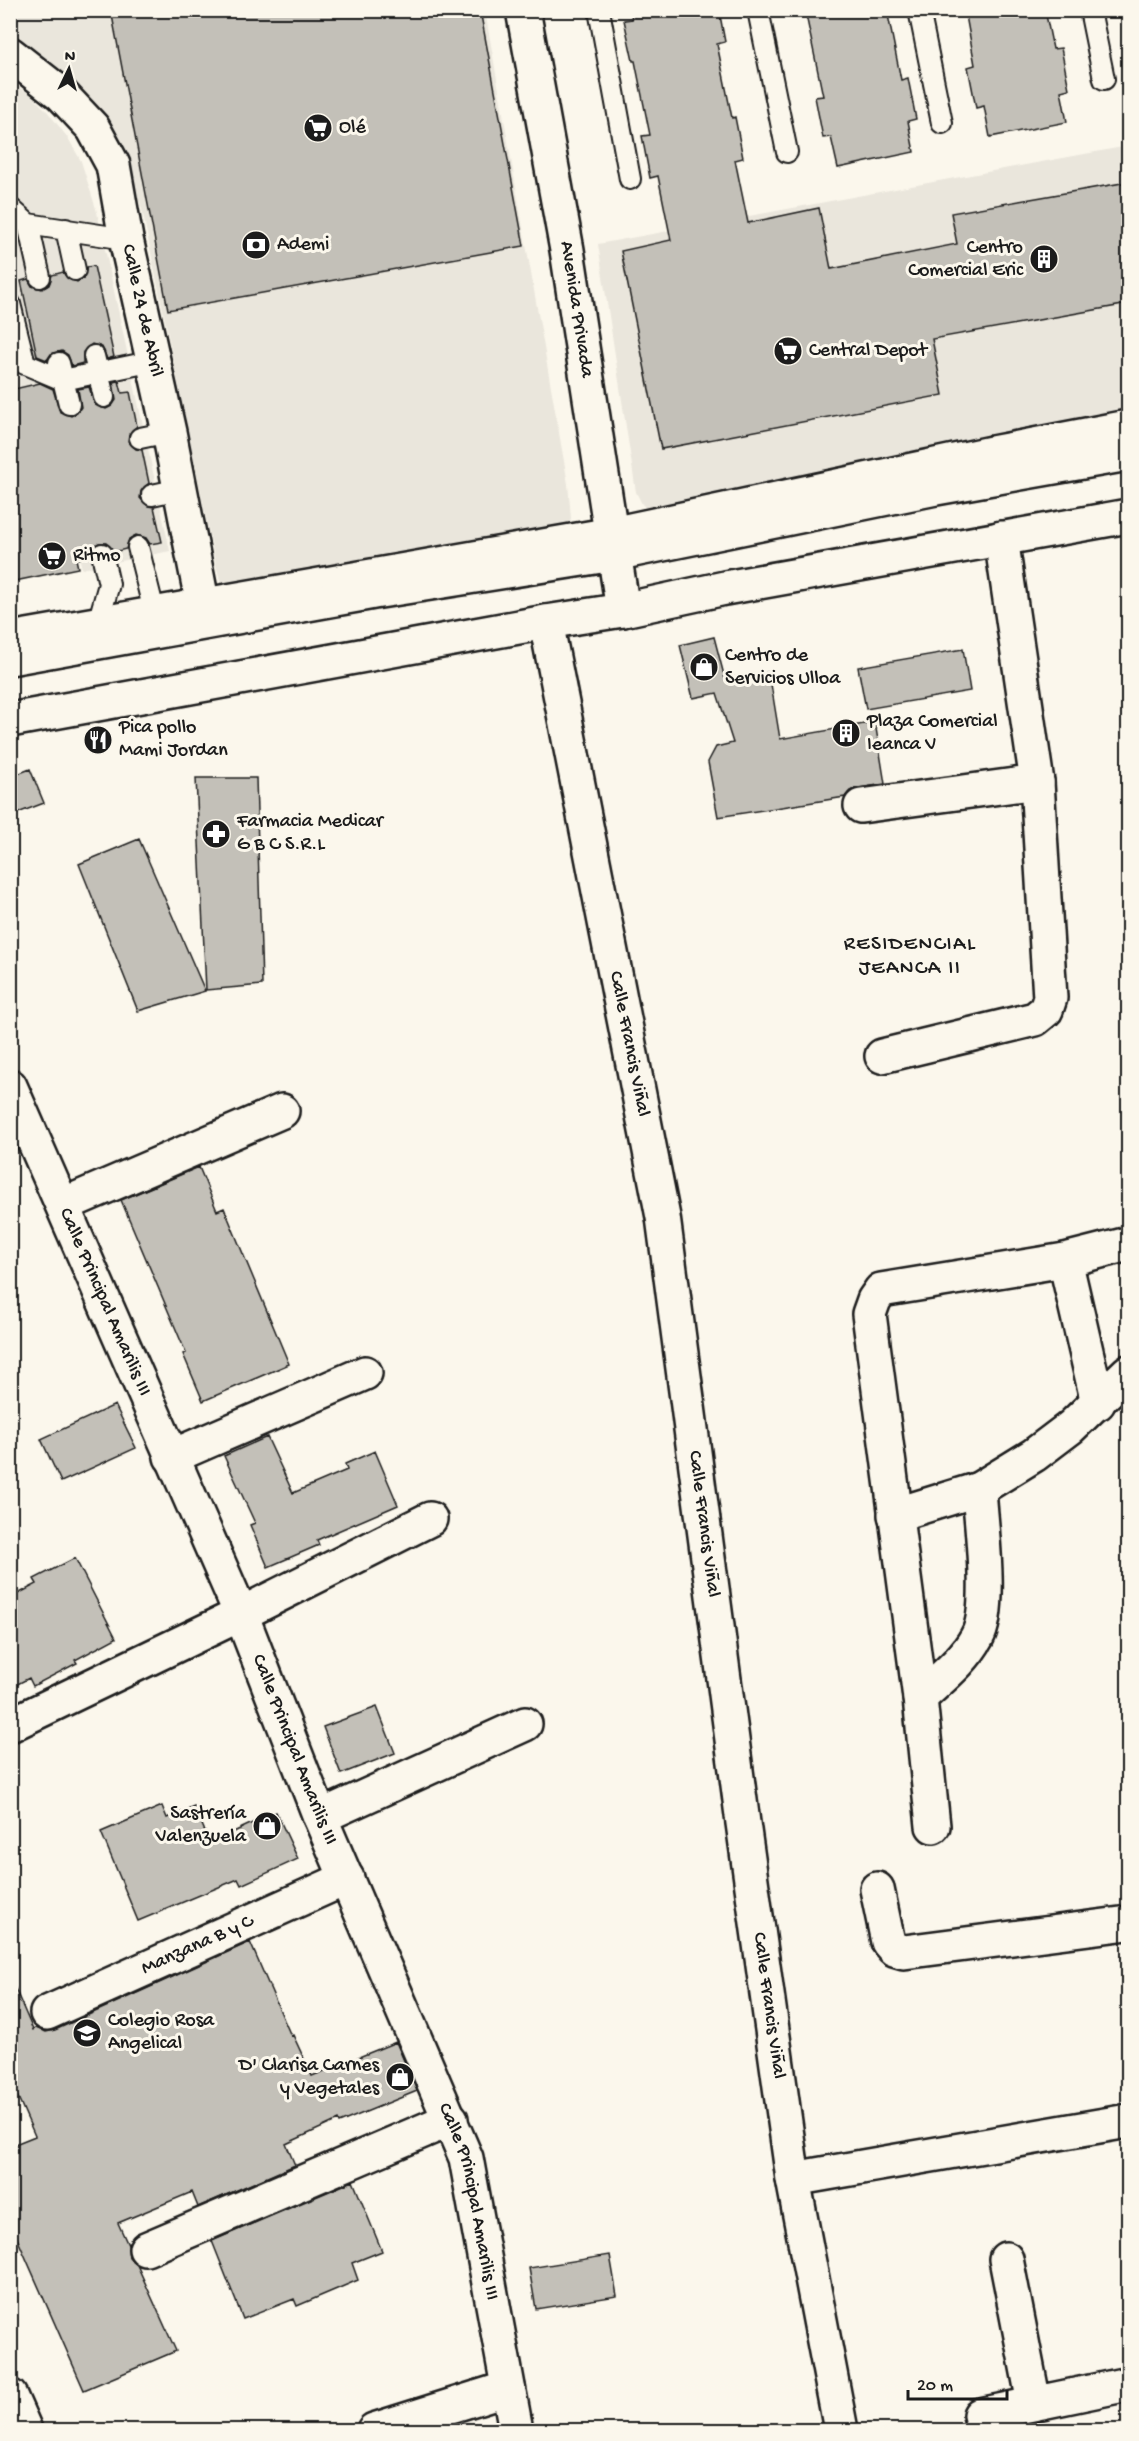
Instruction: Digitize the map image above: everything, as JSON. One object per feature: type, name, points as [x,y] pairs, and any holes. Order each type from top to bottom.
[{"type":"street","name":"Avenida Privada","points":[[523,10],[567,250],[623,610]]},
{"type":"street","name":"Calle 24 de Abril","points":[[10,54],[61,94],[93,128],[113,165],[126,239],[154,361],[154,435],[166,492],[203,606]]},
{"type":"street","points":[[10,658],[94,635],[157,622],[374,592],[613,544],[992,453],[1128,427]]},
{"type":"street","points":[[157,622],[203,606],[613,544],[1128,454]]},
{"type":"street","points":[[10,720],[623,610],[725,588],[1128,516]]},
{"type":"street","points":[[882,1056],[1035,1019],[1046,1010],[1050,998],[1037,782],[1001,538]]},
{"type":"street","name":"Calle Francis Viñal","points":[[546,622],[663,1217],[741,1811],[793,2179],[841,2430]]},
{"type":"street","points":[[10,639],[94,635]]},
{"type":"street","points":[[861,806],[1037,782]]},
{"type":"street","name":"Calle Principal Amarilis III","points":[[10,1086],[241,1614],[320,1817],[466,2158],[516,2430]]},
{"type":"street","points":[[63,1205],[282,1111]]},
{"type":"street","points":[[933,1826],[920,1698],[869,1314],[874,1300],[882,1290],[1065,1260],[1128,1244]]},
{"type":"street","points":[[1065,1260],[1098,1403]]},
{"type":"street","points":[[895,1515],[979,1489],[1035,1455],[1098,1403],[1128,1372]]},
{"type":"street","points":[[171,1457],[365,1373]]},
{"type":"street","points":[[920,1698],[966,1655],[979,1635],[986,1609],[979,1489]]},
{"type":"street","points":[[10,1725],[241,1614],[430,1519]]},
{"type":"street","points":[[320,1817],[525,1724]]},
{"type":"street","name":"Manzana B y C","points":[[47,2013],[347,1878]]},
{"type":"street","points":[[877,1889],[888,1942],[894,1949],[904,1952],[1128,1923]]},
{"type":"street","points":[[146,2249],[451,2119]]},
{"type":"street","points":[[793,2179],[1128,2121]]},
{"type":"street","points":[[1006,2259],[1034,2403]]},
{"type":"street","points":[[980,2415],[1128,2384]]},
{"type":"street","points":[[374,2430],[508,2388]]},
{"type":"street","points":[[10,2396],[25,2430]]},
{"type":"lane","points":[[599,10],[630,178]]},
{"type":"lane","points":[[758,10],[787,152]]},
{"type":"lane","points":[[919,10],[942,123]]},
{"type":"lane","points":[[1090,10],[1104,79]]},
{"type":"lane","points":[[10,208],[28,224],[126,239]]},
{"type":"lane","points":[[28,224],[40,277]]},
{"type":"lane","points":[[66,229],[75,270]]},
{"type":"lane","points":[[10,304],[25,364],[61,371],[96,364],[154,361]]},
{"type":"lane","points":[[96,364],[104,397]]},
{"type":"lane","points":[[61,371],[69,404]]},
{"type":"lane","points":[[138,547],[157,622]]},
{"type":"lane","points":[[94,635],[109,584],[102,554]]},
{"type":"shaded area","points":[[10,11],[485,11],[568,484],[571,518],[564,540],[231,600],[222,585],[216,566],[142,210],[130,170],[11,38]]},
{"type":"shaded area","points":[[11,83],[30,94],[47,111],[68,138],[81,161],[97,212],[170,551],[82,569],[58,468],[11,477]]},
{"type":"shaded area","points":[[1128,146],[1128,454],[650,512],[642,504],[636,492],[598,244]]},
{"type":"building","name":"Olé","points":[[111,10],[480,10],[524,246],[168,310]]},
{"type":"building","points":[[630,10],[719,10],[725,42],[717,44],[732,118],[735,117],[743,158],[735,160],[748,223],[819,208],[831,269],[957,244],[951,213],[1128,182],[1128,304],[932,339],[943,395],[661,449],[621,251],[671,240],[658,176],[650,178],[642,136],[650,135],[624,20],[632,19]]},
{"type":"building","points":[[805,10],[887,10],[901,80],[908,78],[916,119],[908,121],[914,152],[838,168],[831,137],[823,138],[815,97],[823,96]]},
{"type":"building","points":[[965,10],[1045,10],[1053,49],[1061,48],[1069,89],[1061,91],[1067,122],[990,137],[984,106],[976,108],[968,67],[975,65]]},
{"type":"building","points":[[94,266],[114,357],[107,359],[102,347],[92,344],[83,352],[83,363],[72,366],[68,355],[62,351],[51,354],[47,360],[37,356],[21,281],[28,279],[32,286],[42,289],[49,285],[52,275],[63,272],[67,278],[77,282],[83,278],[87,267]]},
{"type":"building","points":[[119,381],[122,393],[130,392],[137,426],[129,434],[128,441],[136,449],[142,450],[149,483],[141,491],[140,498],[148,506],[154,507],[162,542],[150,544],[146,538],[136,535],[129,539],[126,549],[114,552],[106,543],[99,543],[91,550],[90,557],[76,559],[78,568],[10,582],[10,390],[40,383],[53,389],[60,412],[71,416],[81,407],[78,389],[89,387],[95,405],[106,409],[116,400],[113,382]]},
{"type":"building","name":"Plaza Comercial Ieanca V","points":[[714,637],[725,679],[769,672],[780,739],[875,722],[885,784],[858,788],[850,791],[845,797],[718,817],[708,762],[716,747],[733,743],[717,693],[693,698],[680,645]]},
{"type":"building","points":[[963,649],[970,691],[866,709],[858,667]]},
{"type":"building","points":[[30,769],[44,803],[10,816],[10,777]]},
{"type":"building","points":[[196,778],[256,778],[262,985],[206,990]]},
{"type":"building","points":[[139,839],[205,991],[138,1011],[79,864]]},
{"type":"building","points":[[199,1167],[217,1211],[224,1208],[289,1364],[203,1401],[183,1354],[186,1353],[121,1200]]},
{"type":"building","points":[[115,1405],[136,1448],[61,1482],[41,1439]]},
{"type":"building","points":[[267,1437],[293,1493],[347,1470],[345,1464],[375,1451],[398,1505],[317,1540],[319,1545],[268,1567],[250,1525],[255,1523],[224,1456]]},
{"type":"building","points":[[75,1558],[116,1638],[75,1660],[77,1663],[33,1686],[29,1678],[10,1688],[10,1598],[37,1584],[34,1579]]},
{"type":"building","points":[[377,1707],[395,1753],[341,1774],[323,1727]]},
{"type":"building","points":[[162,1806],[167,1818],[194,1806],[210,1843],[276,1812],[298,1859],[241,1885],[238,1879],[138,1921],[101,1832]]},
{"type":"building","points":[[250,1942],[291,2036],[293,2035],[312,2076],[396,2042],[417,2091],[339,2123],[338,2120],[286,2144],[295,2165],[198,2207],[192,2192],[118,2223],[128,2245],[129,2257],[137,2265],[176,2351],[84,2390],[10,2222],[10,2146],[35,2136],[10,2079],[10,1977],[33,2030],[36,2028],[46,2032],[55,2030]]},
{"type":"building","points":[[353,2181],[382,2251],[352,2263],[358,2280],[297,2306],[294,2299],[243,2319],[212,2241]]},
{"type":"building","points":[[610,2255],[617,2296],[536,2309],[529,2268]]},
{"type":"place","name":"Olé","points":[[318,128]]},
{"type":"place","name":"Ademi","points":[[256,245]]},
{"type":"place","name":"Centro Comercial Eric","points":[[1044,259]]},
{"type":"place","name":"Central Depot","points":[[788,351]]},
{"type":"place","name":"Ritmo","points":[[52,556]]},
{"type":"place","name":"Centro de Servicios Ulloa","points":[[704,667]]},
{"type":"place","name":"Plaza Comercial Ieanca V","points":[[846,733]]},
{"type":"place","name":"Pica pollo Mami Jordan","points":[[98,740]]},
{"type":"place","name":"Farmacia Medicar G B C S.R.L","points":[[216,834]]},
{"type":"place","name":"Sastrería Valenzuela","points":[[267,1826]]},
{"type":"place","name":"Colegio Rosa Angelical","points":[[87,2033]]},
{"type":"place","name":"D' Clarisa Carnes y Vegetales","points":[[400,2077]]},
{"type":"district","name":"RESIDENCIAL JEANCA II","points":[[910,957]]}]
